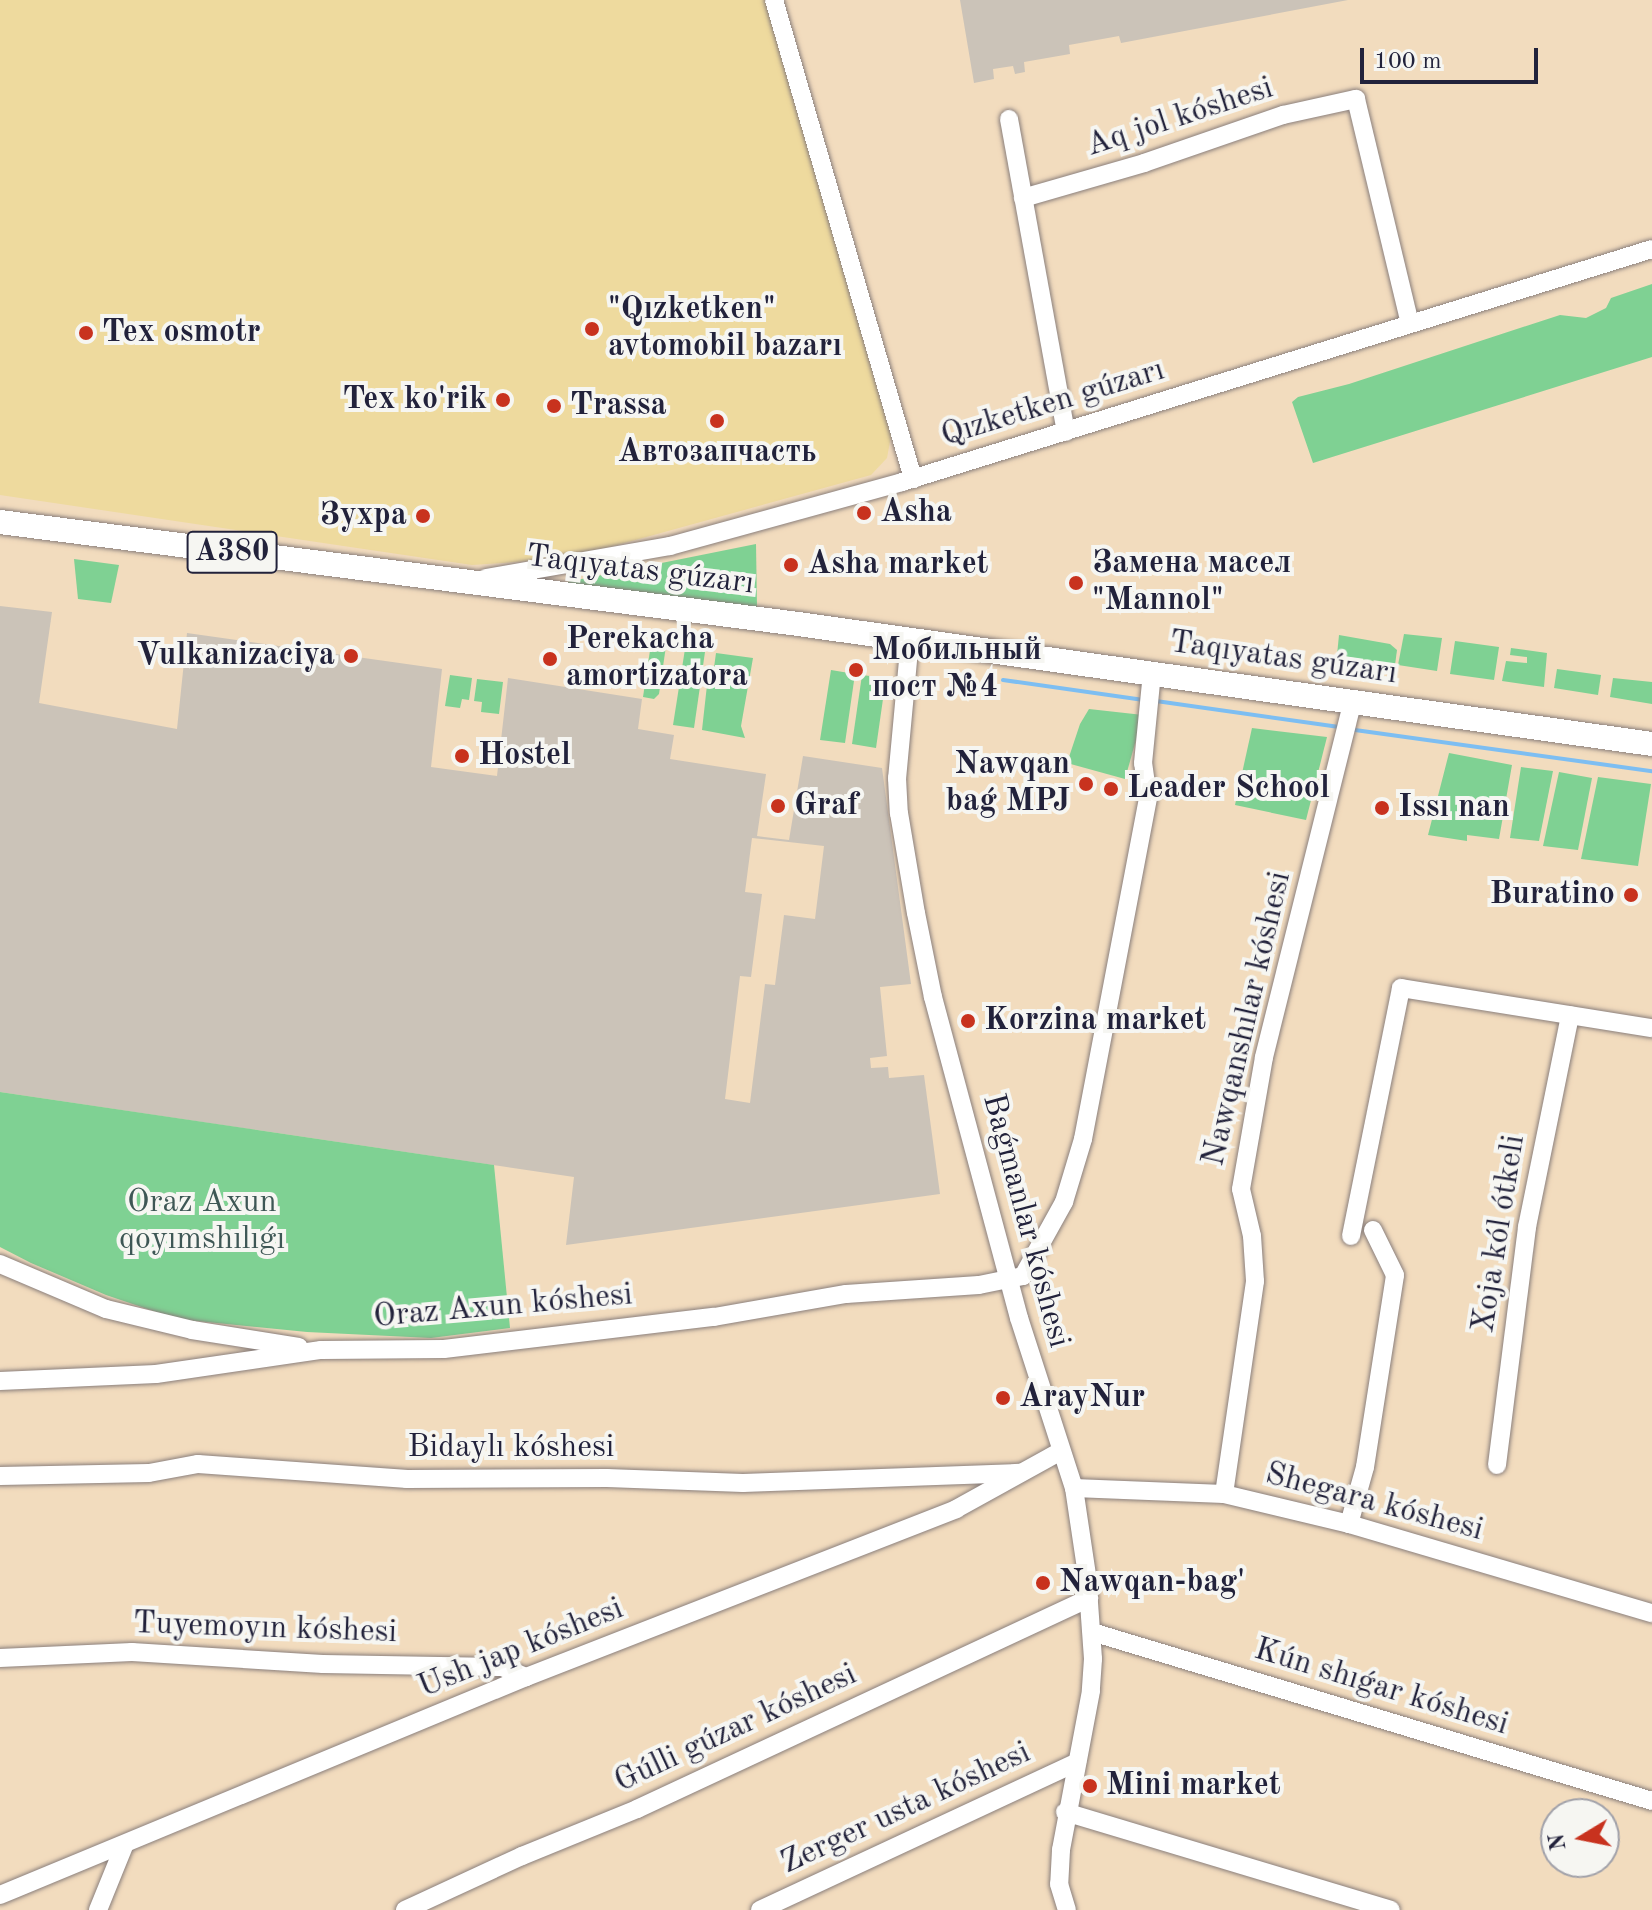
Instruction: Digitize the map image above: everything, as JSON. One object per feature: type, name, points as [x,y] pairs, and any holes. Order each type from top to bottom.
[{"type":"highway","name":"Taqıyatas gúzarı","points":[[0,522],[910,639],[1652,744]]},
{"type":"street","points":[[774,0],[913,479]]},
{"type":"street","name":"Aq jol kóshesi","points":[[1023,198],[1144,163],[1283,115],[1356,99],[1410,324]]},
{"type":"street","points":[[1009,119],[1066,432]]},
{"type":"street","name":"Qızketken gúzarı","points":[[464,581],[538,571],[670,546],[913,479],[1652,249]]},
{"type":"street","name":"Baǵmanlar kóshesi","points":[[910,639],[897,778],[903,844],[933,997],[1031,1361],[1074,1488],[1089,1598],[1091,1691],[1065,1812],[1059,1884],[1067,1910]]},
{"type":"street","points":[[1009,1278],[1023,1276],[1064,1202],[1083,1139],[1148,798],[1143,763],[1152,673]]},
{"type":"street","name":"Nawqanshılar kóshesi","points":[[1224,1494],[1255,1281],[1252,1236],[1241,1189],[1264,1057],[1353,701]]},
{"type":"street","points":[[1351,1236],[1401,988],[1652,1028]]},
{"type":"street","name":"Xoja kól ótkeli","points":[[1497,1465],[1527,1227],[1570,1015]]},
{"type":"street","points":[[1349,1524],[1365,1467],[1395,1275],[1373,1230]]},
{"type":"street","points":[[0,1264],[106,1309],[192,1330],[321,1350]]},
{"type":"street","name":"Oraz Axun kóshesi","points":[[0,1381],[156,1374],[321,1350],[444,1349],[714,1317],[846,1294],[979,1285],[1009,1278]]},
{"type":"street","name":"Ush jap kóshesi","points":[[0,1895],[526,1677],[956,1509],[1061,1451]]},
{"type":"street","name":"Bidaylı kóshesi","points":[[0,1476],[149,1473],[198,1464],[407,1479],[607,1478],[743,1483],[1022,1473]]},
{"type":"street","name":"Shegara kóshesi","points":[[1074,1488],[1224,1494],[1349,1524],[1652,1613]]},
{"type":"street","name":"Gúlli gúzar kóshesi","points":[[405,1910],[522,1856],[637,1809],[1089,1598]]},
{"type":"street","name":"Kún shıǵar kóshesi","points":[[1092,1632],[1652,1801]]},
{"type":"street","name":"Tuyemoyın kóshesi","points":[[0,1658],[132,1652],[323,1664],[502,1667],[526,1677]]},
{"type":"street","name":"Zerger usta kóshesi","points":[[760,1910],[1077,1762]]},
{"type":"street","points":[[1065,1812],[1391,1910]]},
{"type":"street","points":[[98,1910],[124,1846]]},
{"type":"shaded area","points":[[960,0],[1348,0],[1121,43],[1119,36],[1069,45],[1070,54],[1024,62],[1025,72],[1015,74],[1013,66],[993,69],[994,79],[974,83]]},
{"type":"shaded area","points":[[0,606],[52,612],[39,703],[177,729],[187,633],[442,669],[431,767],[497,776],[508,678],[642,699],[638,729],[674,735],[670,759],[766,774],[757,836],[789,840],[803,756],[882,768],[911,984],[880,987],[887,1056],[870,1058],[871,1068],[888,1067],[889,1078],[924,1075],[940,1194],[566,1245],[574,1177],[0,1092]],"holes":[[[752,838],[824,846],[815,919],[784,915],[775,985],[765,984],[750,1103],[725,1099],[740,976],[751,977],[762,894],[745,892]]]},
{"type":"green space","points":[[1652,284],[1652,357],[1313,463],[1292,402],[1298,397],[1349,384],[1560,315],[1586,318],[1606,308],[1611,298]]},
{"type":"green space","points":[[756,544],[757,607],[562,583]]},
{"type":"green space","points":[[74,559],[119,565],[111,603],[78,599]]},
{"type":"green space","points":[[1404,634],[1442,638],[1437,671],[1398,665]]},
{"type":"green space","points":[[1339,635],[1390,644],[1397,650],[1395,665],[1337,655]]},
{"type":"green space","points":[[1455,641],[1499,647],[1494,680],[1450,674]]},
{"type":"green space","points":[[651,644],[666,646],[659,694],[654,699],[643,697]]},
{"type":"green space","points":[[1511,648],[1547,653],[1544,687],[1502,681],[1506,661],[1527,663],[1527,657],[1510,655]]},
{"type":"green space","points":[[685,649],[705,652],[694,728],[673,725]]},
{"type":"green space","points":[[716,653],[753,658],[741,726],[745,738],[702,730],[707,685],[712,682]]},
{"type":"green space","points":[[1557,669],[1601,675],[1598,695],[1554,688]]},
{"type":"green space","points":[[831,670],[855,674],[845,743],[820,740]]},
{"type":"green space","points":[[450,675],[472,678],[469,700],[462,699],[460,708],[445,706]]},
{"type":"green space","points":[[862,675],[886,678],[876,748],[852,744]]},
{"type":"green space","points":[[1613,678],[1652,682],[1652,704],[1610,697]]},
{"type":"green space","points":[[477,679],[503,682],[499,714],[481,712],[482,702],[474,701]]},
{"type":"green space","points":[[1089,709],[1143,715],[1125,779],[1067,763],[1080,724]]},
{"type":"green space","points":[[1252,728],[1327,737],[1306,820],[1235,805]]},
{"type":"green space","points":[[1449,753],[1512,765],[1499,839],[1467,835],[1467,841],[1428,835]]},
{"type":"green space","points":[[1521,767],[1553,771],[1539,841],[1510,838]]},
{"type":"green space","points":[[1559,772],[1592,778],[1578,850],[1543,846]]},
{"type":"green space","points":[[1598,777],[1651,784],[1638,866],[1581,859]]},
{"type":"green space","name":"Oraz Axun qoyımshılıǵı","points":[[0,1092],[494,1165],[510,1328],[431,1338],[307,1332],[177,1319],[106,1295],[31,1263],[0,1247]]},
{"type":"sand","points":[[0,0],[765,0],[891,436],[887,458],[871,475],[592,552],[472,565],[0,495]]},
{"type":"waterway","points":[[1003,680],[1144,700]]},
{"type":"waterway","points":[[1156,701],[1339,727]]},
{"type":"waterway","points":[[1355,730],[1652,771]]},
{"type":"place","name":"\"Qızketken\" avtomobil bazarı","points":[[592,329]]},
{"type":"place","name":"Tex osmotr","points":[[86,333]]},
{"type":"place","name":"Tex ko'rik","points":[[503,400]]},
{"type":"place","name":"Trassa","points":[[554,406]]},
{"type":"place","name":"Автозапчасть","points":[[717,421]]},
{"type":"place","name":"Asha","points":[[864,513]]},
{"type":"place","name":"Зухра","points":[[423,516]]},
{"type":"place","name":"Asha market","points":[[791,565]]},
{"type":"place","name":"Замена масел \"Mannol\"","points":[[1076,583]]},
{"type":"place","name":"Vulkanizaciya","points":[[351,656]]},
{"type":"place","name":"Perekacha amortizatora","points":[[550,659]]},
{"type":"place","name":"Мобильный пост №4","points":[[856,670]]},
{"type":"place","name":"Hostel","points":[[462,756]]},
{"type":"place","name":"Nawqan baǵ MPJ","points":[[1086,784]]},
{"type":"place","name":"Leader School","points":[[1111,789]]},
{"type":"place","name":"Graf","points":[[778,806]]},
{"type":"place","name":"Issı nan","points":[[1382,808]]},
{"type":"place","name":"Buratino","points":[[1631,895]]},
{"type":"place","name":"Korzina market","points":[[968,1021]]},
{"type":"place","name":"ArayNur","points":[[1003,1398]]},
{"type":"place","name":"Nawqan-bag'","points":[[1043,1583]]},
{"type":"place","name":"Mini market","points":[[1090,1786]]}]
